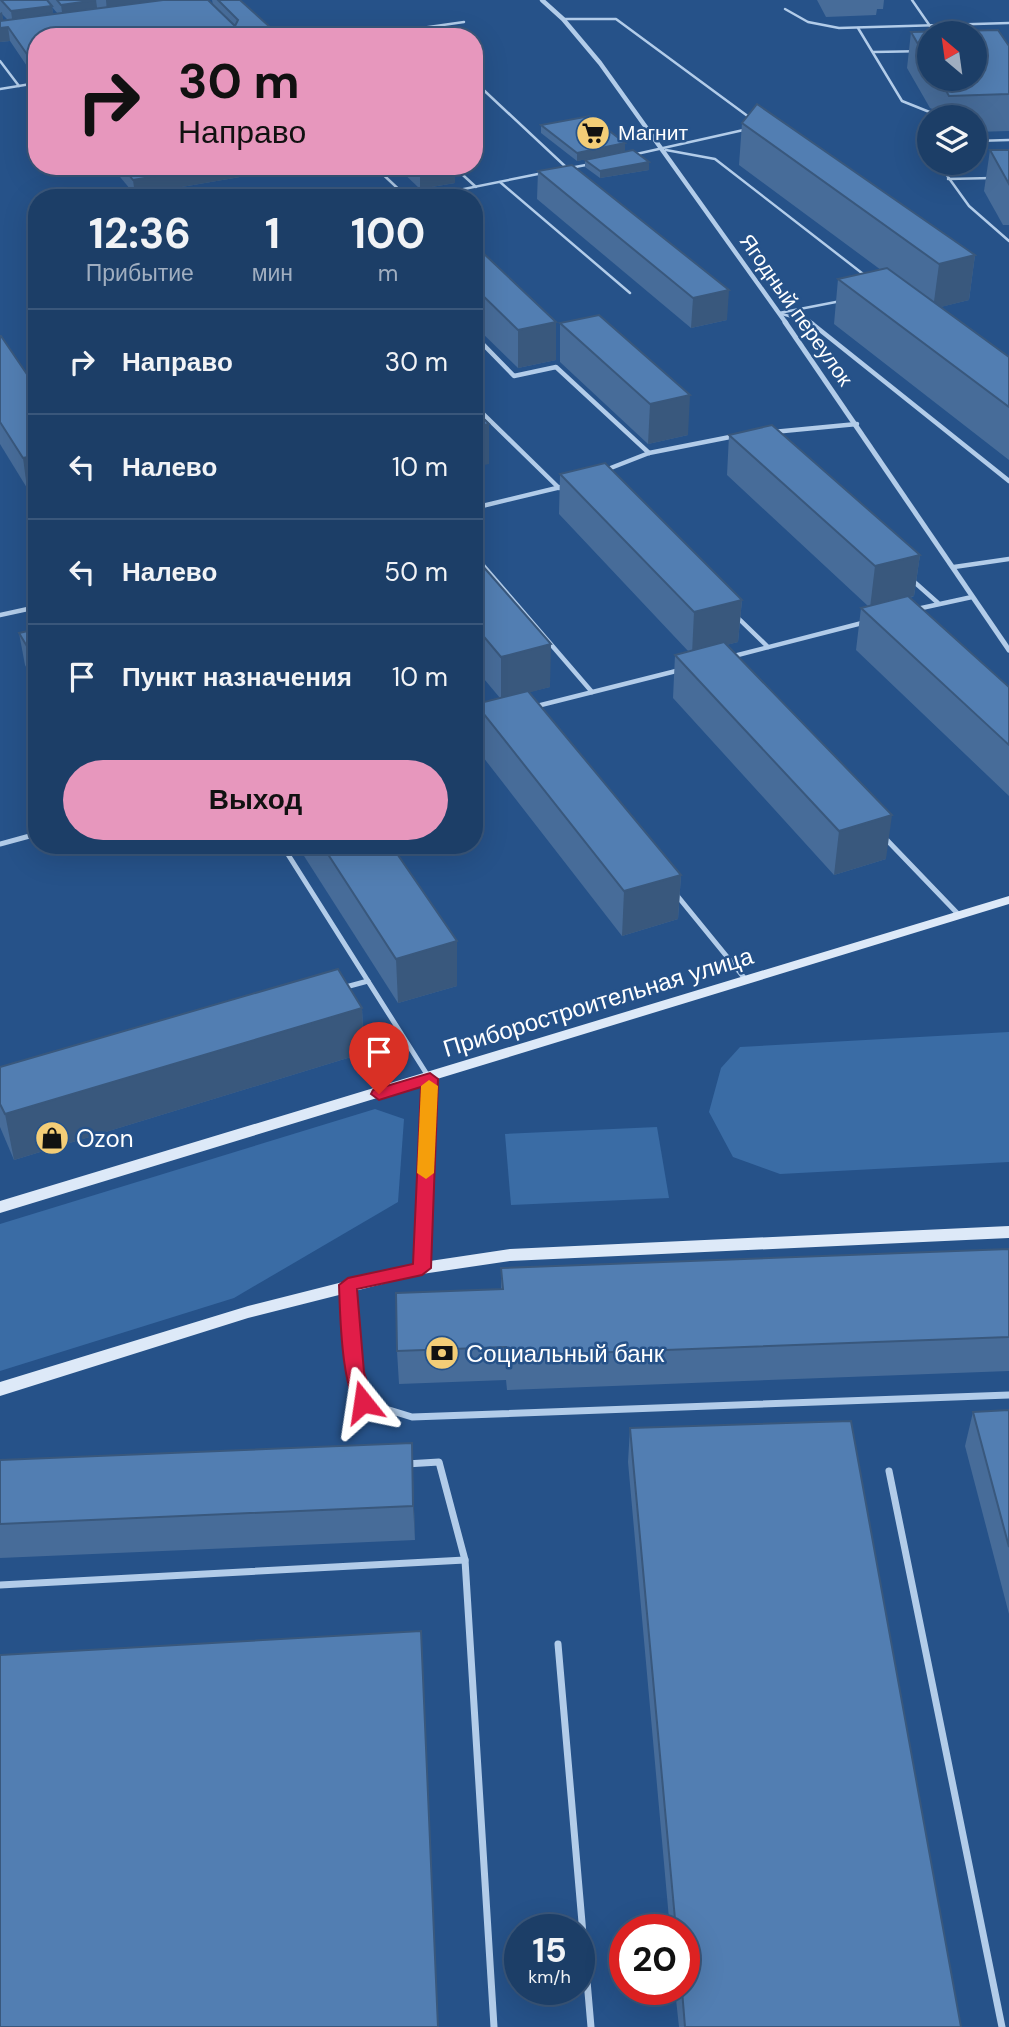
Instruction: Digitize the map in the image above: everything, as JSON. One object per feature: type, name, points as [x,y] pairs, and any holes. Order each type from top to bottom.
[{"type":"main road","name":"Приборостроительная улица","points":[[0,1207],[430,1079],[1009,900]]},
{"type":"main road","points":[[422,1268],[430,1079]]},
{"type":"main road","points":[[0,1389],[348,1285],[422,1268],[510,1255],[1009,1233]]},
{"type":"street","name":"Ягодный переулок","points":[[542,0],[563,19],[663,149],[857,424],[1009,650]]},
{"type":"lane","points":[[912,0],[927,21]]},
{"type":"lane","points":[[785,9],[808,22],[825,26],[917,26]]},
{"type":"lane","points":[[563,19],[616,19],[761,126]]},
{"type":"lane","points":[[418,28],[464,22]]},
{"type":"lane","points":[[987,24],[1009,23]]},
{"type":"lane","points":[[991,24],[997,32]]},
{"type":"lane","points":[[858,28],[902,101],[917,107]]},
{"type":"lane","points":[[873,52],[917,51]]},
{"type":"lane","points":[[0,61],[19,86]]},
{"type":"lane","points":[[0,89],[28,84]]},
{"type":"lane","points":[[483,89],[567,168]]},
{"type":"lane","points":[[620,158],[751,128]]},
{"type":"lane","points":[[987,141],[1009,140]]},
{"type":"lane","points":[[663,149],[715,159],[869,278]]},
{"type":"lane","points":[[466,189],[594,163]]},
{"type":"lane","points":[[384,175],[398,189]]},
{"type":"lane","points":[[463,175],[476,187]]},
{"type":"lane","points":[[946,175],[993,232],[1009,241]]},
{"type":"lane","points":[[948,179],[997,177]]},
{"type":"lane","points":[[500,182],[630,293]]},
{"type":"lane","points":[[779,313],[850,300]]},
{"type":"lane","points":[[779,313],[811,323],[1009,481]]},
{"type":"lane","points":[[483,344],[514,376],[556,367],[649,453]]},
{"type":"lane","points":[[483,414],[559,488]]},
{"type":"lane","points":[[763,433],[857,424]]},
{"type":"lane","points":[[601,472],[649,453],[739,436]]},
{"type":"lane","points":[[483,506],[570,484]]},
{"type":"lane","points":[[954,567],[1009,559]]},
{"type":"lane","points":[[483,565],[592,692]]},
{"type":"lane","points":[[908,577],[938,603]]},
{"type":"lane","points":[[913,610],[972,597]]},
{"type":"lane","points":[[0,615],[28,609]]},
{"type":"lane","points":[[729,609],[768,647]]},
{"type":"lane","points":[[728,657],[874,620]]},
{"type":"lane","points":[[525,709],[690,667]]},
{"type":"lane","points":[[878,830],[959,915]]},
{"type":"lane","points":[[0,844],[28,836]]},
{"type":"lane","points":[[288,854],[430,1079]]},
{"type":"lane","points":[[672,889],[746,980]]},
{"type":"lane","points":[[328,992],[368,981]]},
{"type":"lane","points":[[348,1285],[355,1372],[363,1402],[412,1417],[1009,1395]]},
{"type":"lane","points":[[397,1464],[439,1462],[465,1560],[494,2027]]},
{"type":"lane","points":[[889,1471],[1002,2027]]},
{"type":"lane","points":[[0,1585],[465,1560]]},
{"type":"lane","points":[[558,1644],[591,2027]]},
{"type":"shaded area","points":[[1009,1032],[1009,1162],[780,1174],[733,1157],[709,1112],[721,1068],[740,1047]]},
{"type":"shaded area","points":[[375,1109],[404,1119],[398,1202],[234,1298],[0,1371],[0,1224]]},
{"type":"shaded area","points":[[657,1127],[669,1198],[511,1205],[505,1134]]},
{"type":"building","points":[[1,0],[47,0],[52,6],[11,11]]},
{"type":"building","points":[[57,0],[96,0],[61,5]]},
{"type":"building","points":[[163,0],[208,0],[235,26],[238,20],[218,0],[240,0],[271,28],[28,28],[28,56],[8,27],[0,28],[0,21]]},
{"type":"building","points":[[987,30],[998,30],[1009,46],[1009,94],[949,96],[946,91],[987,91]]},
{"type":"building","points":[[911,32],[917,32],[917,42]]},
{"type":"building","points":[[757,104],[975,255],[939,264],[742,123]]},
{"type":"building","points":[[590,116],[625,143],[577,153],[541,125]]},
{"type":"building","points":[[633,150],[649,162],[600,171],[585,160]]},
{"type":"building","points":[[990,150],[1009,150],[1009,184]]},
{"type":"building","points":[[572,165],[729,290],[693,298],[538,171]]},
{"type":"building","points":[[129,175],[162,175],[133,180]]},
{"type":"building","points":[[483,253],[556,322],[518,330],[483,296]]},
{"type":"building","points":[[887,268],[1009,357],[1009,407],[838,279]]},
{"type":"building","points":[[599,315],[690,395],[650,404],[560,323]]},
{"type":"building","points":[[1,336],[28,376],[28,457],[23,458],[0,422]]},
{"type":"building","points":[[772,425],[920,555],[875,566],[729,435]]},
{"type":"building","points":[[605,463],[742,600],[694,612],[560,474]]},
{"type":"building","points":[[483,566],[551,644],[501,657],[483,636]]},
{"type":"building","points":[[908,596],[1009,687],[1009,745],[861,608]]},
{"type":"building","points":[[28,631],[28,648],[19,633]]},
{"type":"building","points":[[724,642],[892,815],[839,831],[675,655]]},
{"type":"building","points":[[528,691],[681,875],[624,891],[483,713],[483,702]]},
{"type":"building","points":[[328,854],[397,854],[457,941],[396,959]]},
{"type":"building","points":[[338,969],[362,1008],[5,1114],[0,1104],[0,1067]]},
{"type":"building","points":[[1009,1249],[1009,1337],[507,1356],[506,1347],[397,1351],[396,1293],[503,1289],[501,1268]]},
{"type":"building","points":[[1009,1410],[1009,1547],[973,1412]]},
{"type":"building","points":[[851,1421],[961,2027],[685,2027],[683,2005],[700,2005],[700,1914],[675,1914],[630,1428]]},
{"type":"building","points":[[412,1443],[413,1506],[0,1524],[0,1460]]},
{"type":"building","points":[[421,1631],[438,2027],[0,2027],[0,1655]]},
{"type":"slow traffic","points":[[426,1173],[429,1086]]},
{"type":"place","name":"Магнит","points":[[593,133]]},
{"type":"place","name":"Ozon","points":[[52,1138]]},
{"type":"place","name":"Социальный банк","points":[[442,1353]]},
{"type":"route","points":[[363,1402],[355,1372],[348,1285],[422,1268],[430,1079],[379,1094]]}]
